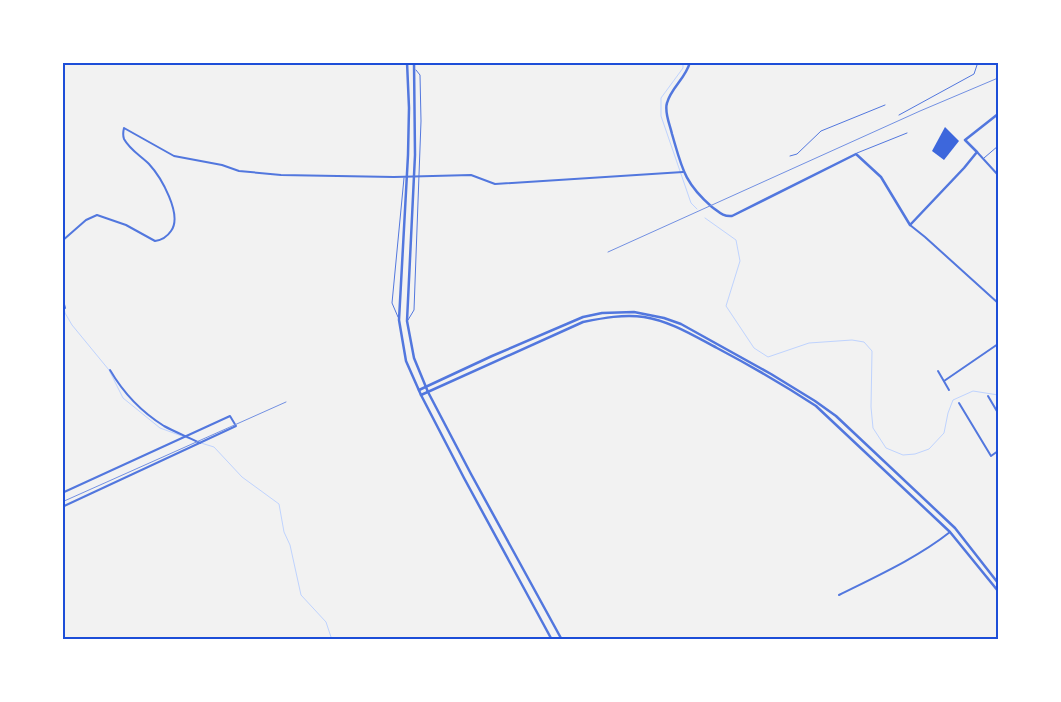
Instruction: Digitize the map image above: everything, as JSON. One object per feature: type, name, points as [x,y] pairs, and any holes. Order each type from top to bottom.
[{"type":"street","points":[[407,62],[409,108],[399,320],[406,360],[421,395],[552,640]]},
{"type":"street","points":[[414,62],[415,154],[407,321],[414,358],[428,392],[562,640]]},
{"type":"street","points":[[690,62],[667,103],[669,120],[683,172],[689,184],[699,196],[722,215],[732,216],[856,154],[881,177],[910,225],[925,236],[998,303]]},
{"type":"street","points":[[998,114],[965,140],[998,175]]},
{"type":"street","points":[[62,240],[86,220],[97,215],[126,225],[155,241],[165,238],[173,229],[175,221],[168,195],[150,166],[124,139],[124,128],[174,156],[222,165],[239,171],[281,175],[404,177],[471,175],[495,184],[683,172]]},
{"type":"street","points":[[910,225],[942,193],[977,152]]},
{"type":"street","points":[[62,298],[65,308]]},
{"type":"street","points":[[419,390],[583,317],[602,313],[639,313],[664,318],[681,324],[725,348],[815,401],[836,416],[955,528],[998,582]]},
{"type":"street","points":[[421,395],[583,322],[602,318],[644,317],[679,328],[770,377],[816,406],[950,532],[998,591]]},
{"type":"street","points":[[944,381],[998,344]]},
{"type":"street","points":[[492,356],[494,361]]},
{"type":"street","points":[[110,370],[123,391],[147,414],[166,427],[200,443]]},
{"type":"street","points":[[938,371],[949,390]]},
{"type":"street","points":[[988,396],[998,413]]},
{"type":"street","points":[[959,403],[991,456],[998,451]]},
{"type":"street","points":[[62,493],[230,416],[236,426],[62,507]]},
{"type":"street","points":[[839,596],[938,542],[955,528]]},
{"type":"street","points":[[502,547],[508,543]]},
{"type":"lane","points":[[899,115],[974,74],[978,62]]},
{"type":"lane","points":[[407,321],[414,310],[419,176],[420,75],[414,69]]},
{"type":"lane","points":[[790,156],[797,154],[820,130],[885,105]]},
{"type":"lane","points":[[856,154],[907,133]]},
{"type":"lane","points":[[984,159],[998,146]]},
{"type":"lane","points":[[399,320],[392,303],[404,177]]},
{"type":"building","points":[[945,127],[959,141],[944,160],[932,151]]},
{"type":"waterway","points":[[683,62],[683,68],[661,98],[661,116],[691,203],[697,209]]},
{"type":"waterway","points":[[705,218],[736,240],[740,261],[726,306],[754,348],[768,357],[809,343],[852,340],[864,342],[872,351],[871,407],[873,428],[886,448],[903,455],[915,454],[929,449],[944,433],[953,400],[973,391],[998,395]]},
{"type":"waterway","points":[[63,303],[65,313],[72,325],[109,370],[123,398],[160,428],[190,439]]},
{"type":"waterway","points":[[201,443],[214,447],[242,477],[279,504],[284,532],[290,545],[301,595],[326,622],[332,640]]},
{"type":"railway","points":[[608,252],[920,111],[998,78]]},
{"type":"railway","points":[[62,502],[286,402]]}]
